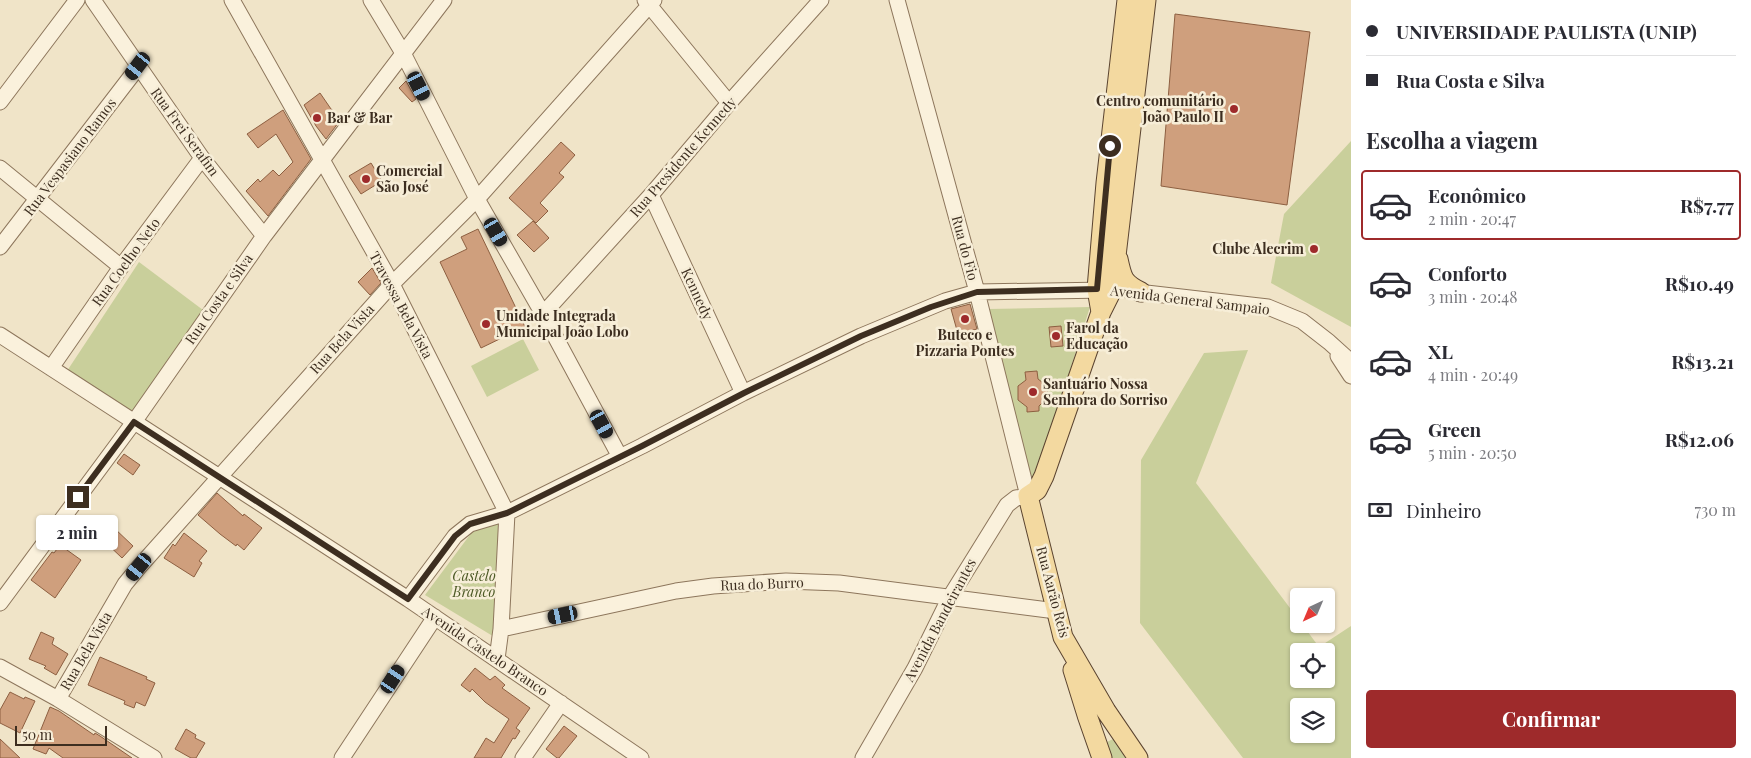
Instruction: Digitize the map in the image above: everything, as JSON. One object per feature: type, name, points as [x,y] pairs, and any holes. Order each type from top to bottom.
[{"type":"main road","points":[[1028,496],[1037,490],[1044,476],[1102,312],[1106,183],[1127,0]]},
{"type":"main road","points":[[1104,290],[1117,251],[1146,0]]},
{"type":"main road","points":[[1117,251],[1123,279],[1131,287],[1142,292]]},
{"type":"main road","name":"Rua Aarão Reis","points":[[1028,496],[1063,637],[1106,711],[1138,758]]},
{"type":"main road","points":[[1063,637],[1102,758]]},
{"type":"street","points":[[0,102],[77,0]]},
{"type":"street","name":"Rua Frei Serafim","points":[[93,0],[202,158],[264,236]]},
{"type":"street","name":"Travessa Bela Vista","points":[[232,0],[392,284],[507,513],[501,629]]},
{"type":"street","points":[[371,0],[403,53],[477,199],[543,314],[620,457]]},
{"type":"street","name":"Rua Costa e Silva","points":[[0,603],[134,422],[264,236],[444,0]]},
{"type":"street","name":"Rua Presidente Kennedy","points":[[543,314],[652,195],[729,103],[821,0]]},
{"type":"street","name":"Rua do Fio","points":[[897,0],[977,292],[1028,496]]},
{"type":"street","points":[[649,2],[729,103]]},
{"type":"street","name":"Rua Bela Vista","points":[[58,699],[125,584],[219,476],[392,284],[477,199],[649,2]]},
{"type":"street","name":"Rua Vespasiano Ramos","points":[[0,248],[138,66]]},
{"type":"street","name":"Rua Coelho Neto","points":[[51,368],[121,267],[202,158]]},
{"type":"street","points":[[0,168],[121,267]]},
{"type":"street","name":"Kennedy","points":[[652,195],[744,393]]},
{"type":"street","name":"Avenida General Sampaio","points":[[408,599],[461,530],[470,524],[507,513],[861,336],[931,307],[977,292],[1104,290],[1142,292],[1268,307],[1302,320],[1351,362]]},
{"type":"street","name":"Avenida Castelo Branco","points":[[0,334],[408,599],[641,758]]},
{"type":"street","name":"Avenida General Sampaio","points":[[1329,342],[1351,376]]},
{"type":"street","name":"Avenida Bandeirantes","points":[[863,758],[915,668],[950,597],[1007,505],[1016,498],[1028,496]]},
{"type":"street","name":"Rua do Burro","points":[[501,629],[639,598],[713,586],[786,581],[839,583],[1056,611]]},
{"type":"street","points":[[342,758],[434,617]]},
{"type":"street","points":[[497,659],[501,629]]},
{"type":"street","points":[[0,667],[58,699],[154,758]]},
{"type":"street","points":[[523,758],[561,703]]},
{"type":"green space","name":"Clube Alecrim","points":[[1351,141],[1351,327],[1271,283],[1284,214]]},
{"type":"green space","points":[[139,262],[203,310],[130,416],[65,374]]},
{"type":"green space","points":[[1090,307],[1033,487],[988,309]]},
{"type":"green space","points":[[523,339],[539,370],[487,397],[471,366]]},
{"type":"green space","points":[[1248,350],[1196,483],[1290,608],[1290,633],[1309,633],[1316,643],[1290,643],[1290,688],[1335,688],[1335,643],[1325,643],[1351,626],[1351,758],[1243,758],[1140,623],[1141,460],[1204,353]]},
{"type":"green space","name":"Castelo Branco","points":[[506,522],[496,638],[425,595],[475,528]]},
{"type":"green space","points":[[1115,738],[1130,758],[1112,758],[1107,742]]},
{"type":"building","name":"Centro comunitário João Paulo II","points":[[1175,14],[1310,32],[1287,205],[1161,186]]},
{"type":"building","points":[[406,81],[416,99],[412,102],[399,88]]},
{"type":"building","points":[[320,93],[331,109],[342,118],[326,139],[304,105]]},
{"type":"building","points":[[283,110],[311,159],[268,216],[246,191],[258,179],[260,182],[273,170],[279,176],[293,162],[276,134],[258,148],[247,134]]},
{"type":"building","points":[[561,142],[575,155],[559,173],[564,177],[540,203],[548,211],[536,223],[509,198]]},
{"type":"building","name":"Comercial São José","points":[[371,163],[382,181],[361,194],[349,176]]},
{"type":"building","points":[[533,221],[549,238],[534,252],[517,235]]},
{"type":"building","points":[[478,229],[527,331],[514,337],[512,333],[481,348],[440,262],[467,249],[461,237]]},
{"type":"building","points":[[372,268],[381,283],[370,295],[358,282]]},
{"type":"building","name":"Buteco e Pizzaria Pontes","points":[[970,304],[977,329],[958,334],[951,309]]},
{"type":"building","name":"Farol da Educação","points":[[1061,326],[1063,346],[1051,347],[1049,327]]},
{"type":"building","name":"Santuário Nossa Senhora do Sorriso","points":[[1037,371],[1038,379],[1047,386],[1048,397],[1039,406],[1039,411],[1027,412],[1027,407],[1018,400],[1018,386],[1026,380],[1025,372]]},
{"type":"building","points":[[124,454],[140,465],[133,475],[117,463]]},
{"type":"building","points":[[217,493],[243,516],[244,514],[262,528],[244,550],[220,534],[198,515]]},
{"type":"building","points":[[113,527],[133,546],[122,558],[102,539]]},
{"type":"building","points":[[184,533],[207,551],[199,561],[202,563],[194,577],[164,558],[173,544],[175,546]]},
{"type":"building","points":[[60,545],[81,560],[55,598],[31,580],[52,552],[54,553]]},
{"type":"building","points":[[41,632],[54,638],[52,644],[68,654],[56,675],[44,668],[46,666],[29,659]]},
{"type":"building","points":[[100,657],[147,677],[146,679],[155,683],[145,706],[136,702],[134,708],[124,704],[125,701],[88,685]]},
{"type":"building","points":[[475,668],[490,680],[495,676],[505,685],[502,688],[530,708],[516,728],[520,731],[515,739],[513,738],[501,758],[474,758],[486,738],[494,743],[509,719],[485,702],[472,689],[470,692],[461,685]]},
{"type":"building","points":[[10,692],[24,699],[25,697],[35,701],[20,733],[0,723],[0,710]]},
{"type":"building","points":[[50,707],[94,735],[95,733],[100,736],[132,758],[63,758],[49,748],[46,754],[33,749]]},
{"type":"building","points":[[564,726],[577,736],[557,758],[546,749]]},
{"type":"building","points":[[186,729],[196,735],[195,738],[205,743],[196,758],[191,758],[175,749]]},
{"type":"building","points":[[0,739],[20,758],[0,758]]},
{"type":"place","name":"Centro comunitário João Paulo II","points":[[1234,109]]},
{"type":"place","name":"Bar & Bar","points":[[317,118]]},
{"type":"place","name":"Comercial São José","points":[[366,179]]},
{"type":"place","name":"Clube Alecrim","points":[[1314,249]]},
{"type":"place","name":"Buteco e Pizzaria Pontes","points":[[965,319]]},
{"type":"place","name":"Unidade Integrada Municipal João Lobo","points":[[486,324]]},
{"type":"place","name":"Farol da Educação","points":[[1056,336]]},
{"type":"place","name":"Santuário Nossa Senhora do Sorriso","points":[[1033,392]]},
{"type":"route","points":[[78,497],[134,422],[408,599],[455,536],[470,524],[507,513],[861,336],[945,301],[977,292],[1097,289],[1110,146]]}]
